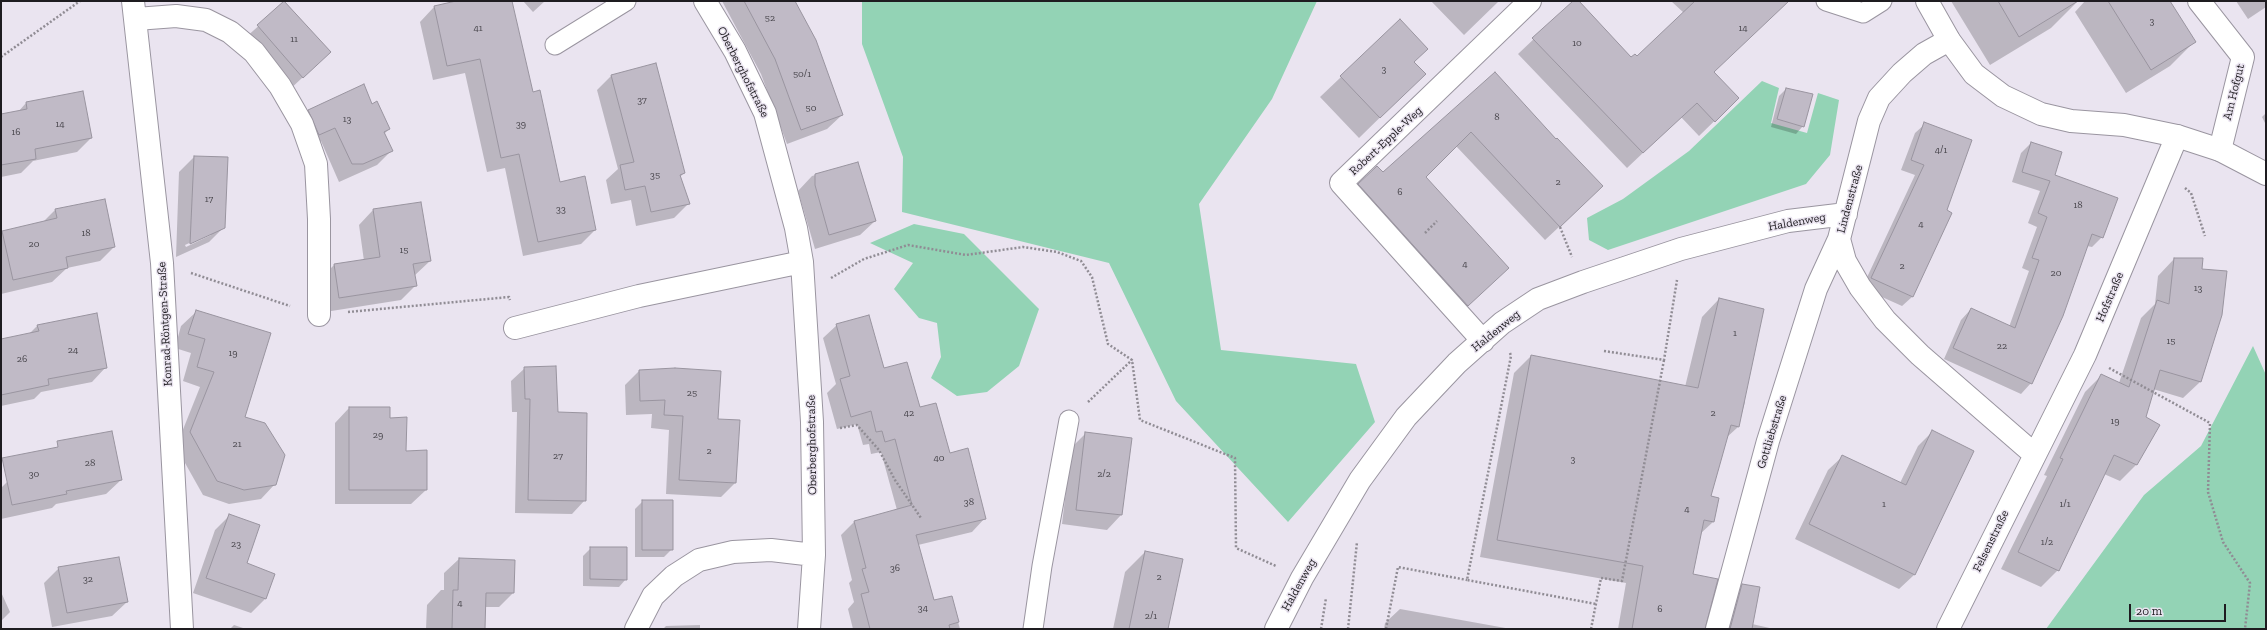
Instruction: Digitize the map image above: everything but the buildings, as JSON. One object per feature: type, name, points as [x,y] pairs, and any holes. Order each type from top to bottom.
[{"type":"street","name":"Oberberghofstraße","points":[[705,1],[735,51],[765,113],[791,207],[802,262],[812,433],[814,555],[809,629]]},
{"type":"street","name":"Robert-Epple-Weg","points":[[1482,341],[1341,184],[1530,1]]},
{"type":"street","points":[[1927,1],[1949,40],[1974,74],[2003,96],[2041,114],[2071,121],[2124,126],[2177,136],[2220,150],[2265,173]]},
{"type":"street","name":"Am Hofgut","points":[[2199,1],[2243,57],[2220,150]]},
{"type":"street","name":"Konrad-Röntgen-Straße","points":[[182,629],[162,263],[135,10],[206,20],[230,32],[254,52],[280,86],[302,124],[316,164],[320,219],[319,315]]},
{"type":"street","name":"Lindenstraße","points":[[1949,40],[1919,59],[1902,73],[1879,98],[1869,121],[1839,239],[1845,261],[1860,287],[1885,320],[1925,360],[2034,454]]},
{"type":"street","name":"Hofstraße","points":[[2034,454],[2085,355],[2177,136]]},
{"type":"street","name":"Haldenweg","points":[[1276,629],[1302,578],[1360,480],[1406,417],[1457,363],[1502,323],[1538,299],[1681,249],[1788,221],[1846,214]]},
{"type":"street","name":"Gottliebstraße","points":[[1717,629],[1768,440],[1816,289],[1839,239]]},
{"type":"street","points":[[515,328],[639,296],[802,262]]},
{"type":"street","name":"Felsenstraße","points":[[1948,629],[2034,454]]},
{"type":"street","points":[[636,629],[653,596],[674,576],[699,560],[734,552],[771,550],[814,555]]},
{"type":"lane","points":[[555,45],[626,1]]},
{"type":"lane","points":[[1821,5],[1863,13],[1882,1]]},
{"type":"lane","points":[[1033,629],[1042,566],[1069,420]]},
{"type":"path","points":[[1,57],[80,1]]},
{"type":"path","points":[[2163,170],[2191,193],[2205,236]]},
{"type":"path","points":[[805,295],[864,259],[908,245],[966,255],[1024,247],[1057,252],[1081,261],[1092,277],[1108,344],[1132,360],[1140,420],[1235,458],[1236,548],[1302,578]]},
{"type":"path","points":[[1591,629],[1601,578],[1622,581],[1675,300],[1681,249]]},
{"type":"path","points":[[1604,351],[1664,360]]},
{"type":"path","points":[[2085,355],[2210,423],[2208,492],[2223,542],[2250,583],[2245,629]]},
{"type":"path","points":[[1467,580],[1511,356]]},
{"type":"path","points":[[1069,420],[1132,360]]},
{"type":"path","points":[[812,433],[857,425],[879,450],[895,480],[921,518]]},
{"type":"path","points":[[1348,629],[1356,568],[1357,539]]},
{"type":"path","points":[[1386,629],[1398,568],[1596,604]]},
{"type":"green space","points":[[862,1],[1317,1],[1272,99],[1199,204],[1221,350],[1356,364],[1375,422],[1288,522],[1176,401],[1109,263],[902,212],[903,157],[862,44]]},
{"type":"green space","points":[[1762,81],[1779,88],[1771,123],[1807,133],[1818,93],[1839,100],[1830,155],[1806,184],[1608,250],[1589,240],[1587,218],[1623,199],[1689,151]]},
{"type":"green space","points":[[914,224],[964,234],[1039,309],[1019,366],[987,392],[957,396],[931,378],[941,357],[937,323],[919,318],[894,289],[913,263],[870,243]]},
{"type":"green space","points":[[2253,346],[2266,375],[2266,629],[2046,629],[2144,495],[2201,446]]}]
